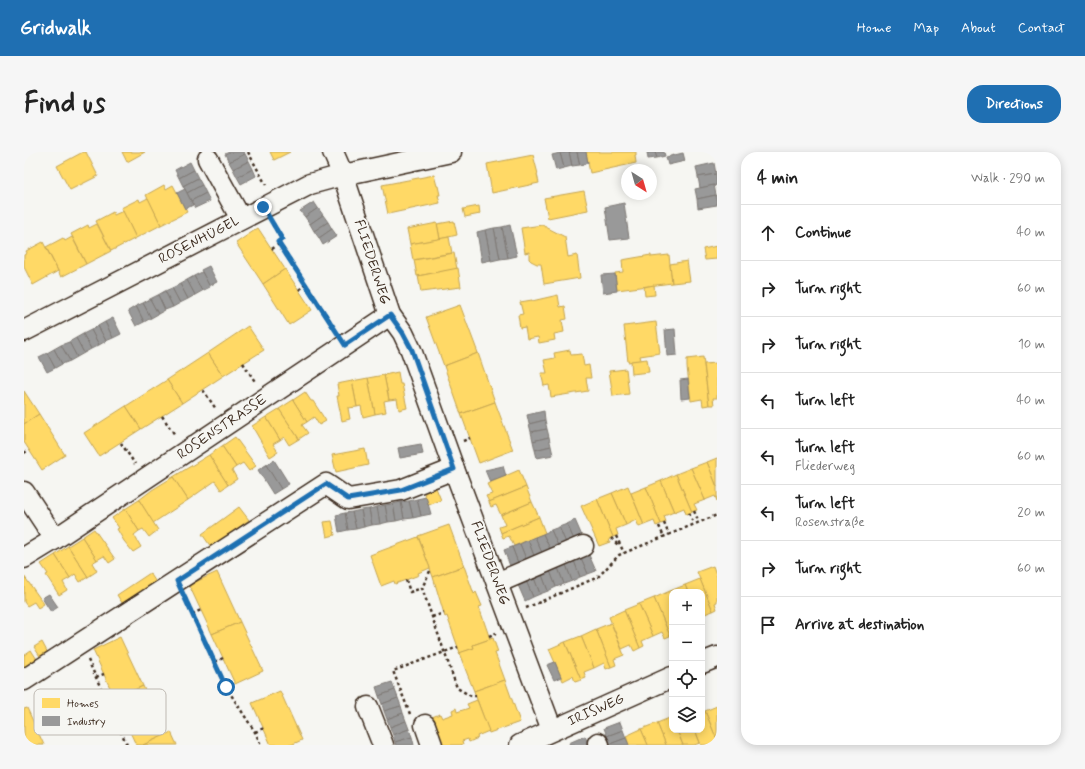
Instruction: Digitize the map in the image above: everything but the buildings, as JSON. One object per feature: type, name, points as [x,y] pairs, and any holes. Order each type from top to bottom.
[{"type":"street","name":"FLIEDERWEG","points":[[333,152],[343,175],[390,315],[403,333],[412,350],[454,469],[552,730]]},
{"type":"street","name":"ROSENHÜGEL","points":[[25,329],[310,184],[343,175],[451,152]]},
{"type":"street","points":[[208,159],[241,219]]},
{"type":"street","name":"ROSENSTRASSE","points":[[24,558],[55,539],[390,315]]},
{"type":"street","points":[[24,680],[326,484],[348,499],[401,490],[454,469]]},
{"type":"street","points":[[24,492],[55,539]]},
{"type":"street","points":[[497,583],[583,546]]},
{"type":"street","points":[[705,662],[717,657]]},
{"type":"street","name":"IRISWEG","points":[[520,745],[669,678]]},
{"type":"street","points":[[368,707],[383,745]]},
{"type":"street","points":[[417,720],[432,745]]},
{"type":"path","points":[[248,152],[282,239],[278,242],[279,244],[272,249]]},
{"type":"path","points":[[279,244],[345,345]]},
{"type":"path","points":[[298,290],[306,284]]},
{"type":"path","points":[[162,416],[186,451]]},
{"type":"path","points":[[121,443],[146,478]]},
{"type":"path","points":[[24,453],[29,450]]},
{"type":"path","points":[[694,511],[699,522]]},
{"type":"path","points":[[689,513],[694,524]]},
{"type":"path","name":"FLIEDERWEG","points":[[509,616],[598,577],[619,555],[717,515]]},
{"type":"path","points":[[664,523],[669,535]]},
{"type":"path","points":[[659,526],[664,537]]},
{"type":"path","points":[[616,536],[624,553]]},
{"type":"path","points":[[611,538],[622,548]]},
{"type":"path","points":[[430,571],[422,588],[444,652],[458,688],[471,696],[476,696]]},
{"type":"path","points":[[406,580],[410,592],[422,588]]},
{"type":"path","points":[[177,581],[226,687],[255,732],[261,745]]},
{"type":"path","points":[[192,614],[201,610]]},
{"type":"path","points":[[432,617],[444,613]]},
{"type":"path","points":[[80,643],[102,689]]},
{"type":"path","points":[[417,720],[393,671],[458,647]]},
{"type":"path","points":[[215,662],[223,658]]},
{"type":"path","points":[[96,677],[104,674]]},
{"type":"path","points":[[255,732],[264,728]]},
{"type":"path","points":[[123,735],[127,745]]},
{"type":"route","points":[[226,687],[177,581],[326,484],[348,499],[401,490],[454,469],[412,350],[403,333],[390,315],[345,345],[278,242],[282,239],[263,207]]}]
